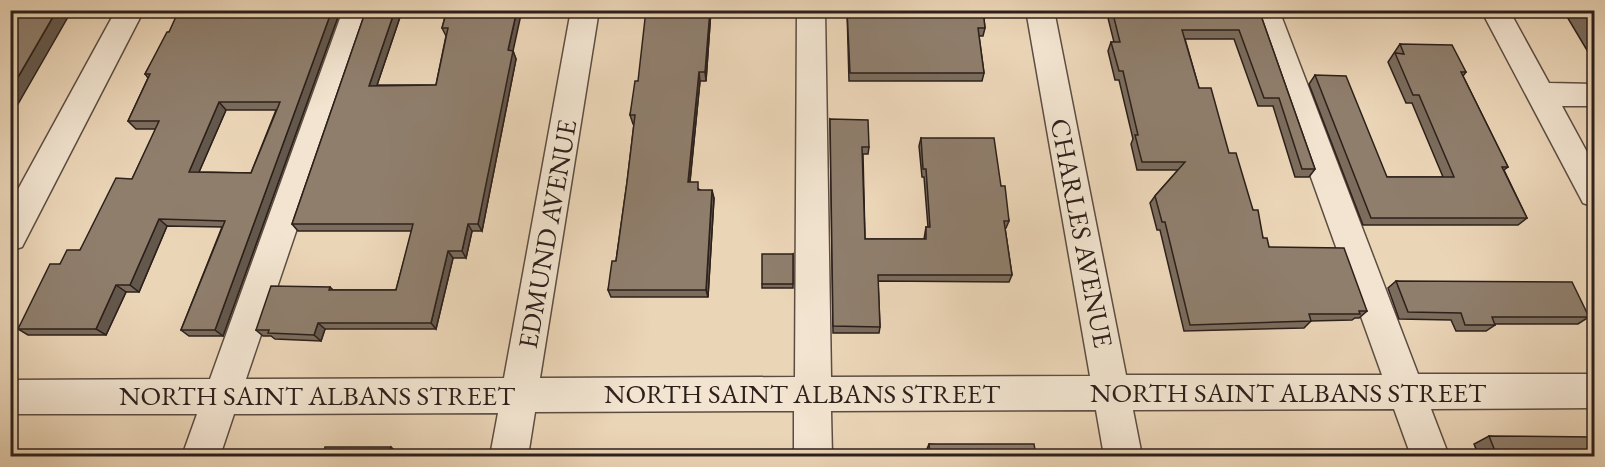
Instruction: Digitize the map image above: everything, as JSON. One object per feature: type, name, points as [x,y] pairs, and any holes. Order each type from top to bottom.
[{"type":"street","points":[[10,237],[130,10]]},
{"type":"street","points":[[201,456],[357,10]]},
{"type":"street","name":"EDMUND AVENUE","points":[[509,456],[585,10]]},
{"type":"street","points":[[811,10],[813,456]]},
{"type":"street","name":"CHARLES AVENUE","points":[[1040,10],[1123,456]]},
{"type":"street","points":[[1265,10],[1430,456]]},
{"type":"street","points":[[1495,10],[1594,194]]},
{"type":"street","points":[[1540,94],[1594,95]]},
{"type":"street","name":"NORTH SAINT ALBANS STREET","points":[[10,397],[1594,391]]},
{"type":"building","points":[[10,10],[57,10],[10,91]]},
{"type":"building","points":[[179,10],[332,10],[215,330],[181,330],[225,221],[159,219],[130,285],[116,285],[96,329],[18,329],[50,264],[60,264],[67,250],[80,250],[116,178],[132,179],[159,121],[128,121],[150,74],[145,74]],"holes":[[[219,102],[280,102],[251,173],[189,172]]]},
{"type":"building","points":[[366,10],[395,10],[369,86],[436,85],[448,28],[442,28],[447,10],[517,10],[508,50],[513,51],[478,224],[468,224],[462,251],[448,251],[431,323],[318,323],[314,335],[268,333],[269,330],[256,330],[271,286],[330,287],[329,290],[396,290],[413,224],[292,224]]},
{"type":"building","points":[[646,10],[710,10],[705,72],[699,72],[688,182],[698,182],[698,190],[712,190],[706,290],[608,290],[612,261],[616,261],[627,182],[635,115],[630,115],[635,81],[638,81]]},
{"type":"building","points":[[847,10],[983,10],[985,28],[978,28],[984,73],[850,73]]},
{"type":"building","points":[[1112,10],[1259,10],[1315,169],[1302,169],[1279,98],[1264,98],[1239,30],[1182,30],[1199,88],[1211,88],[1229,153],[1236,153],[1253,210],[1258,210],[1263,238],[1267,238],[1269,247],[1344,248],[1367,311],[1359,311],[1360,314],[1309,314],[1311,321],[1190,325],[1165,222],[1162,222],[1155,196],[1185,162],[1142,162],[1123,71],[1119,71],[1111,42],[1120,42]]},
{"type":"building","points":[[1583,10],[1594,10],[1594,28]]},
{"type":"building","points":[[1400,44],[1452,45],[1466,72],[1461,72],[1508,167],[1502,167],[1527,218],[1371,218],[1315,75],[1346,76],[1387,177],[1454,177],[1419,95],[1413,95],[1395,53],[1404,54]]},
{"type":"building","points":[[830,119],[868,120],[869,147],[862,147],[865,239],[926,239],[926,227],[930,227],[926,169],[923,169],[921,138],[994,138],[1001,186],[1005,186],[1009,221],[1004,221],[1012,275],[878,275],[880,327],[833,326]]},
{"type":"building","points":[[762,254],[793,254],[793,284],[762,284]]},
{"type":"building","points":[[1396,281],[1572,282],[1589,317],[1492,317],[1495,325],[1465,325],[1461,313],[1408,312]]},
{"type":"building","points":[[1489,436],[1594,437],[1594,456],[1497,456]]},
{"type":"building","points":[[929,444],[1034,444],[1036,456],[930,456]]},
{"type":"building","points":[[325,447],[391,447],[389,456],[323,456]]},
{"type":"building","points":[[57,450],[54,456],[10,456],[10,451]]},
{"type":"building","points":[[1229,453],[1324,453],[1325,456],[1230,456]]},
{"type":"building","points":[[588,455],[666,456],[588,456]]}]
